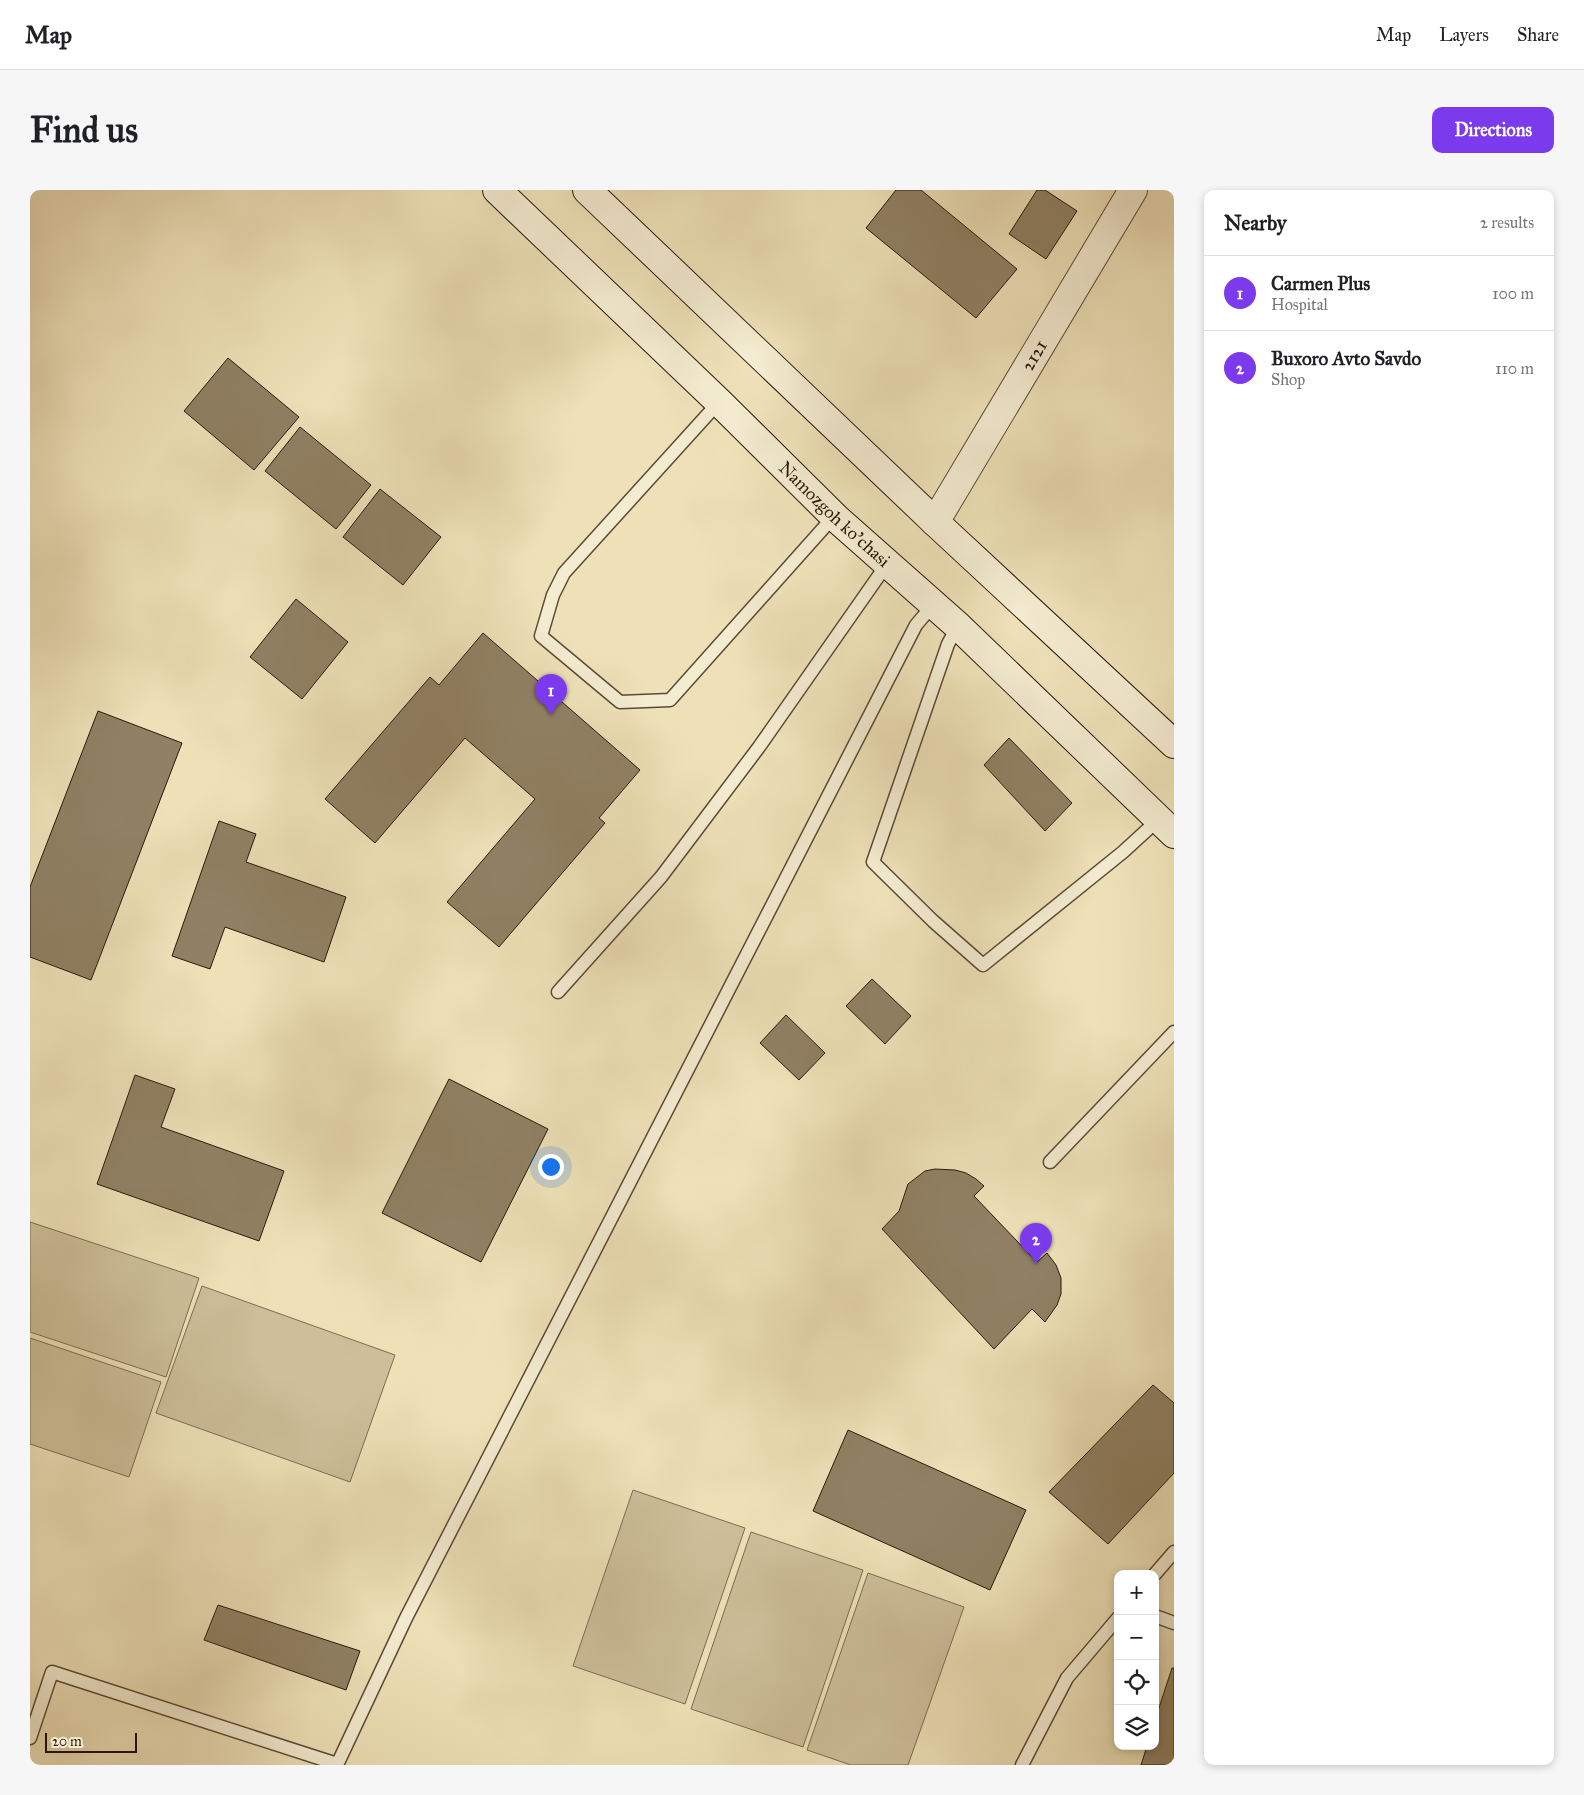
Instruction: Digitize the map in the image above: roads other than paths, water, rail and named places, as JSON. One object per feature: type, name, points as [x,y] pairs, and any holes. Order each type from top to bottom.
[{"type":"main road","name":"Namozgoh ko'chasi","points":[[497,190],[719,402],[836,518],[958,626],[1166,827]]},
{"type":"main road","points":[[587,190],[935,522],[1174,744]]},
{"type":"main road","name":"2121","points":[[935,522],[1133,190]]},
{"type":"lane","points":[[719,402],[564,572],[553,594],[542,636],[620,702],[670,700],[828,523],[836,518]]},
{"type":"lane","points":[[558,992],[661,877],[759,747],[887,564]]},
{"type":"lane","points":[[30,1738],[52,1672],[337,1764],[411,1609],[884,687],[916,625],[933,605]]},
{"type":"lane","points":[[958,626],[948,644],[874,862],[933,921],[982,964],[1123,852],[1166,827]]},
{"type":"lane","points":[[1050,1162],[1174,1032]]},
{"type":"lane","points":[[1158,1570],[1174,1552]]},
{"type":"lane","points":[[1159,1617],[1174,1622]]},
{"type":"lane","points":[[1022,1765],[1066,1678],[1114,1623]]},
{"type":"place","name":"Carmen Plus","points":[[551,715]]},
{"type":"place","name":"Buxoro Avto Savdo","points":[[1036,1264]]}]
